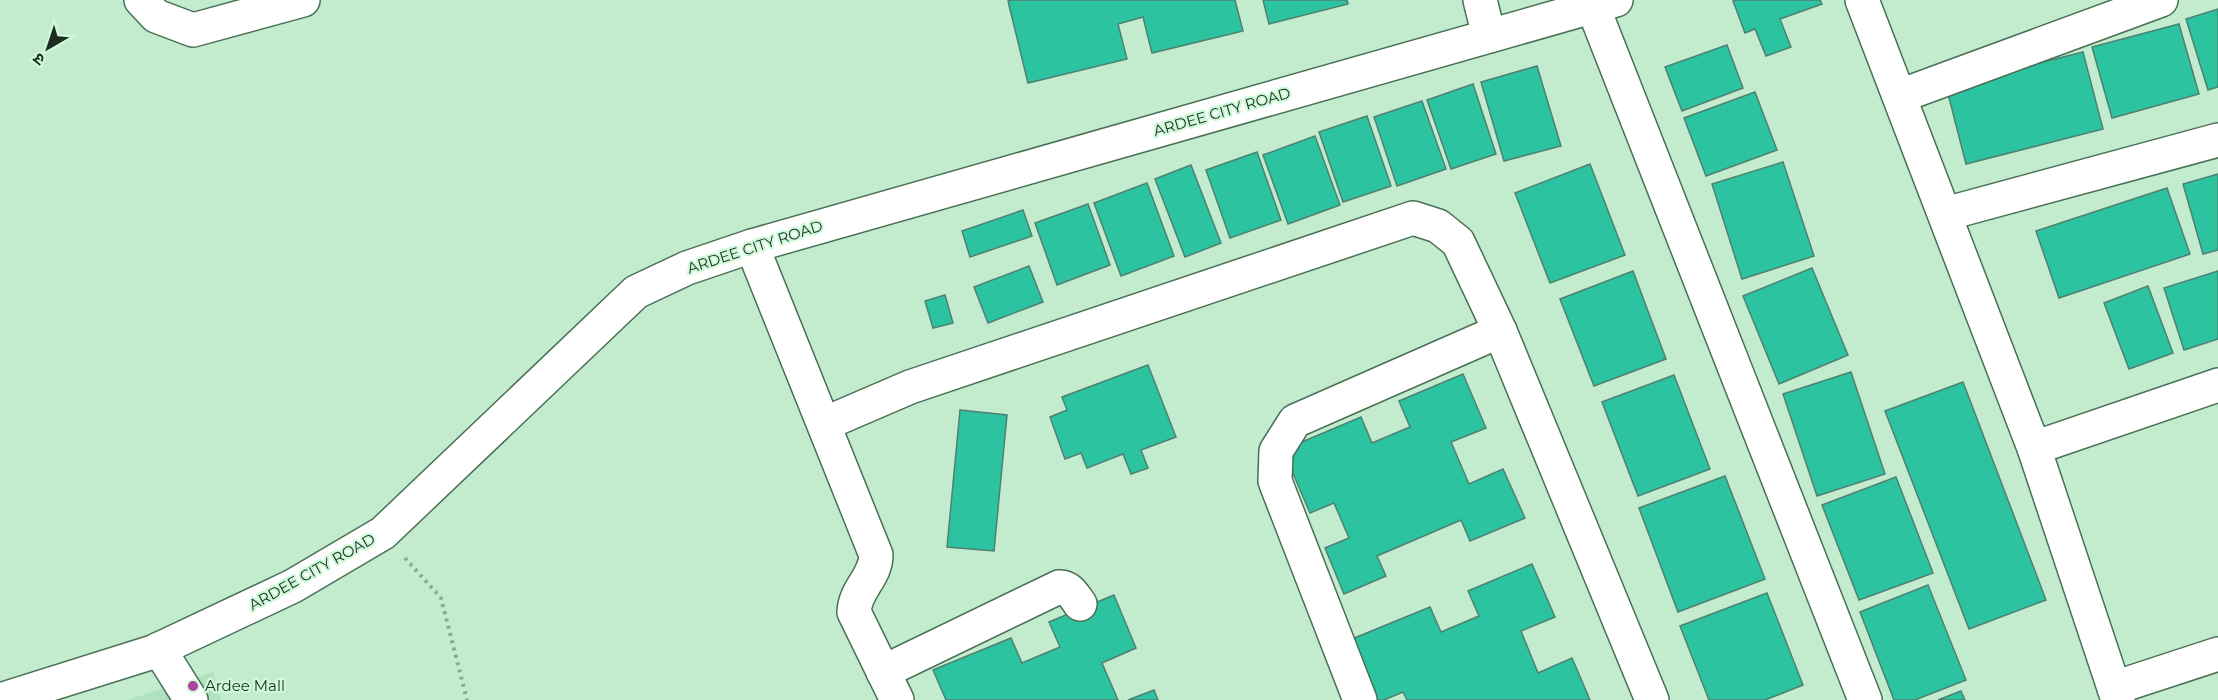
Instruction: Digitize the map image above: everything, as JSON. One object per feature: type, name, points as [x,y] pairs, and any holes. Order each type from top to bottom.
[{"type":"street","points":[[141,0],[156,16],[193,30],[303,0]]},
{"type":"street","points":[[1480,0],[1489,36]]},
{"type":"street","points":[[1862,0],[2034,448],[2116,694],[2218,654]]},
{"type":"street","points":[[1900,96],[2161,0]]},
{"type":"street","points":[[1604,3],[1865,700]]},
{"type":"street","name":"ARDEE CITY ROAD","points":[[0,700],[159,649],[293,586],[383,532],[636,292],[687,268],[752,246],[1604,3]]},
{"type":"street","points":[[1945,214],[2218,140]]},
{"type":"street","points":[[824,424],[910,387],[1413,218],[1438,226],[1458,243],[1500,332],[1652,700]]},
{"type":"street","points":[[752,246],[876,555],[876,567],[855,600],[854,612],[890,686],[1059,587],[1069,589],[1080,603]]},
{"type":"street","points":[[1360,700],[1275,481],[1276,451],[1295,421],[1500,332]]},
{"type":"street","points":[[2034,448],[2218,385]]},
{"type":"street","points":[[159,649],[191,700]]},
{"type":"path","points":[[383,532],[441,598],[467,700]]},
{"type":"shaded area","name":"Ardee Mall","points":[[213,672],[221,700],[128,700]]},
{"type":"building","points":[[1235,0],[1243,31],[1152,53],[1143,17],[1118,24],[1127,59],[1028,83],[1008,1]]},
{"type":"building","points":[[1263,0],[1347,0],[1348,4],[1269,24]]},
{"type":"building","points":[[1820,0],[1822,4],[1780,19],[1791,47],[1766,56],[1755,29],[1745,33],[1733,1]]},
{"type":"building","points":[[2218,9],[2218,87],[2208,90],[2186,19]]},
{"type":"building","points":[[2179,24],[2199,94],[2112,118],[2092,47]]},
{"type":"building","points":[[1727,45],[1743,88],[1682,111],[1665,67]]},
{"type":"building","points":[[2083,52],[2103,129],[1966,164],[1946,86]]},
{"type":"building","points":[[1537,66],[1561,146],[1504,161],[1481,82]]},
{"type":"building","points":[[1473,84],[1496,154],[1451,169],[1427,100]]},
{"type":"building","points":[[1755,92],[1777,150],[1706,176],[1684,118]]},
{"type":"building","points":[[1422,101],[1446,169],[1397,186],[1374,117]]},
{"type":"building","points":[[1367,116],[1391,186],[1343,202],[1319,132]]},
{"type":"building","points":[[1315,136],[1340,205],[1288,224],[1263,155]]},
{"type":"building","points":[[1257,152],[1281,220],[1230,238],[1206,170]]},
{"type":"building","points":[[1783,162],[1814,256],[1742,279],[1712,184]]},
{"type":"building","points":[[1590,164],[1625,255],[1550,283],[1515,193]]},
{"type":"building","points":[[1191,165],[1221,243],[1185,257],[1155,179]]},
{"type":"building","points":[[2218,174],[2218,250],[2203,254],[2183,184]]},
{"type":"building","points":[[1147,183],[1174,256],[1121,276],[1094,203]]},
{"type":"building","points":[[2167,188],[2190,254],[2059,298],[2036,231]]},
{"type":"building","points":[[1088,204],[1110,265],[1057,285],[1035,223]]},
{"type":"building","points":[[1023,210],[1032,236],[970,257],[962,231]]},
{"type":"building","points":[[1029,266],[1043,302],[988,323],[974,287]]},
{"type":"building","points":[[1812,268],[1848,355],[1779,384],[1743,296]]},
{"type":"building","points":[[1633,271],[1666,359],[1594,386],[1560,299]]},
{"type":"building","points":[[2218,271],[2218,339],[2184,350],[2164,288]]},
{"type":"building","points":[[2148,286],[2173,353],[2129,369],[2104,303]]},
{"type":"building","points":[[945,295],[953,323],[933,328],[925,301]]},
{"type":"building","points":[[1148,365],[1176,437],[1141,450],[1148,468],[1131,474],[1123,454],[1087,468],[1081,453],[1065,459],[1050,417],[1067,410],[1062,397]]},
{"type":"building","points":[[1851,372],[1885,474],[1817,496],[1783,394]]},
{"type":"building","points":[[1463,374],[1486,428],[1451,442],[1469,484],[1503,469],[1525,518],[1470,541],[1461,520],[1377,556],[1386,576],[1344,594],[1325,548],[1349,538],[1334,503],[1310,513],[1283,450],[1361,417],[1372,443],[1410,427],[1399,401]]},
{"type":"building","points":[[1674,375],[1710,469],[1638,496],[1602,402]]},
{"type":"building","points":[[1963,382],[2046,600],[1969,629],[1885,411]]},
{"type":"building","points":[[960,410],[1007,415],[994,551],[947,547]]},
{"type":"building","points":[[1725,476],[1765,579],[1678,612],[1639,508]]},
{"type":"building","points":[[1896,477],[1933,573],[1859,600],[1822,505]]},
{"type":"building","points":[[1532,564],[1555,617],[1521,631],[1538,673],[1572,658],[1590,700],[1407,700],[1403,692],[1384,700],[1377,700],[1352,639],[1430,607],[1441,632],[1479,616],[1468,591]]},
{"type":"building","points":[[1928,585],[1966,680],[1915,700],[1894,700],[1860,612]]},
{"type":"building","points":[[1767,593],[1803,685],[1765,700],[1709,700],[1680,626]]},
{"type":"building","points":[[1114,595],[1136,648],[1102,663],[1118,700],[946,700],[933,670],[1011,638],[1022,663],[1060,647],[1049,622]]},
{"type":"building","points":[[1154,690],[1158,700],[1128,700]]},
{"type":"building","points":[[1961,691],[1965,700],[1938,700]]},
{"type":"place","name":"Ardee Mall","points":[[193,686]]}]
